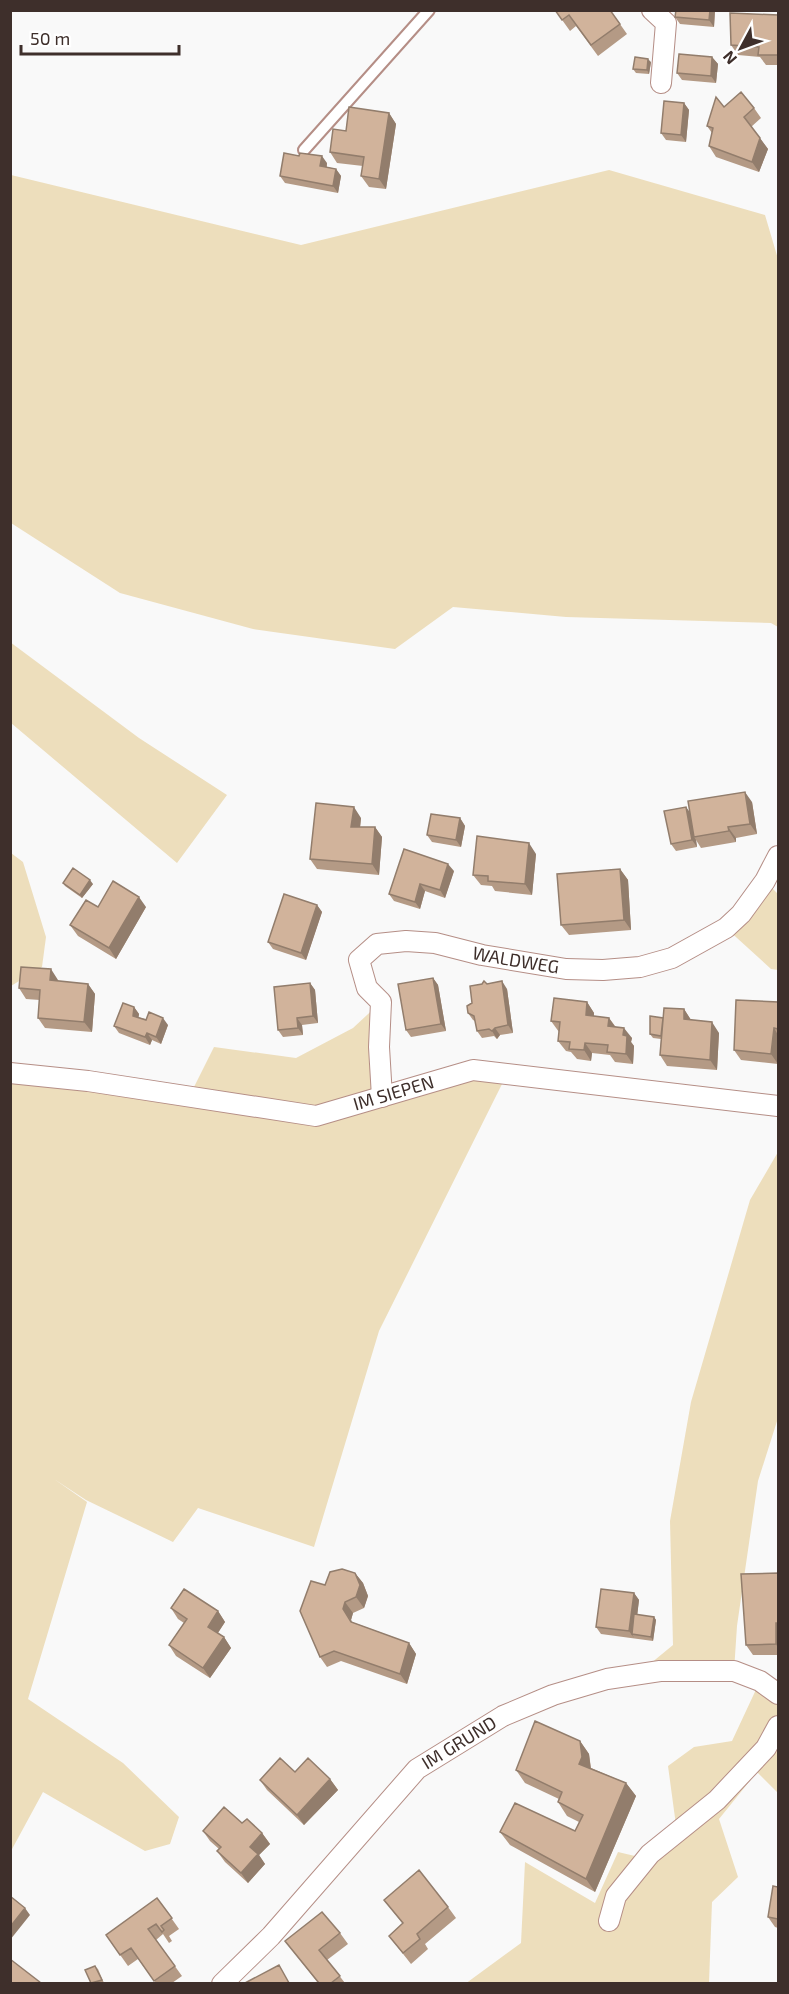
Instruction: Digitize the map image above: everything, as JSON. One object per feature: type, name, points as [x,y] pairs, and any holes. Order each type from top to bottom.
[{"type":"street","points":[[652,10],[666,23],[661,84]]},
{"type":"street","name":"WALDWEG","points":[[382,1097],[379,1047],[381,1002],[367,988],[359,960],[377,944],[406,941],[435,943],[482,955],[566,969],[603,970],[640,967],[672,958],[726,928],[741,914],[765,881],[778,856]]},
{"type":"street","name":"IM SIEPEN","points":[[10,1073],[88,1081],[316,1116],[473,1070],[778,1106]]},
{"type":"street","name":"IM GRUND","points":[[222,1983],[271,1936],[417,1769],[503,1716],[553,1695],[607,1679],[660,1671],[734,1671],[760,1681],[778,1694]]},
{"type":"street","points":[[609,1921],[616,1896],[650,1854],[717,1800],[766,1748],[778,1726]]},
{"type":"lane","points":[[304,150],[429,10]]},
{"type":"shaded area","points":[[609,170],[765,215],[778,259],[778,627],[771,623],[566,617],[453,607],[395,649],[253,629],[120,593],[11,523],[11,175],[301,245]]},
{"type":"shaded area","points":[[10,642],[139,738],[227,795],[177,863],[11,723]]},
{"type":"shaded area","points":[[11,853],[23,862],[46,937],[42,967],[11,986]]},
{"type":"shaded area","points":[[765,881],[778,894],[778,970],[771,969],[726,928]]},
{"type":"shaded area","points":[[381,1002],[382,1092],[507,1074],[379,1331],[314,1547],[198,1508],[173,1542],[86,1500],[54,1479],[87,1502],[28,1699],[123,1763],[179,1817],[170,1844],[145,1851],[43,1792],[11,1851],[11,1073],[189,1097],[214,1047],[296,1058],[353,1028]]},
{"type":"shaded area","points":[[778,1152],[778,1418],[758,1481],[737,1626],[734,1671],[639,1673],[673,1645],[670,1521],[691,1402],[750,1200]]},
{"type":"shaded area","points":[[760,1681],[778,1694],[778,1793],[757,1772],[719,1819],[738,1877],[712,1902],[709,1983],[465,1984],[521,1943],[525,1862],[595,1903],[618,1852],[656,1861],[678,1840],[668,1766],[694,1747],[732,1741]]},
{"type":"building","points":[[555,10],[610,10],[620,24],[591,45],[569,15],[562,20]]},
{"type":"building","points":[[676,10],[710,10],[709,20],[675,17]]},
{"type":"building","points":[[730,13],[778,15],[778,55],[758,55],[759,47],[731,45]]},
{"type":"building","points":[[679,54],[712,57],[711,76],[677,73]]},
{"type":"building","points":[[635,57],[648,59],[647,70],[633,69]]},
{"type":"building","points":[[741,92],[754,108],[744,117],[760,138],[752,162],[709,146],[713,128],[707,126],[716,97],[724,107]]},
{"type":"building","points":[[664,101],[684,103],[681,135],[661,133]]},
{"type":"building","points":[[349,107],[389,113],[379,179],[361,176],[364,157],[330,152],[333,129],[346,131]]},
{"type":"building","points":[[284,153],[299,156],[300,153],[322,156],[320,166],[336,169],[333,186],[280,176]]},
{"type":"building","points":[[745,792],[750,824],[728,827],[729,831],[694,837],[688,801]]},
{"type":"building","points":[[316,803],[354,807],[351,827],[375,827],[372,864],[310,859]]},
{"type":"building","points":[[686,807],[692,840],[671,844],[664,811]]},
{"type":"building","points":[[431,814],[460,818],[456,840],[427,835]]},
{"type":"building","points":[[477,836],[529,843],[525,884],[488,881],[488,876],[473,875]]},
{"type":"building","points":[[404,849],[448,864],[440,890],[420,884],[415,902],[389,894]]},
{"type":"building","points":[[73,868],[90,880],[80,895],[63,883]]},
{"type":"building","points":[[620,869],[624,920],[561,925],[557,874]]},
{"type":"building","points":[[113,881],[139,897],[109,948],[70,925],[86,900],[98,907]]},
{"type":"building","points":[[284,894],[317,905],[301,953],[268,942]]},
{"type":"building","points":[[21,967],[51,969],[50,980],[88,984],[84,1022],[38,1018],[40,990],[19,988]]},
{"type":"building","points":[[433,978],[441,1024],[406,1030],[398,984]]},
{"type":"building","points":[[484,981],[487,984],[502,981],[508,1025],[492,1031],[489,1029],[477,1031],[474,1016],[468,1013],[467,1006],[472,1003],[470,986],[482,984]]},
{"type":"building","points":[[310,983],[313,1016],[297,1018],[298,1028],[278,1030],[274,987]]},
{"type":"building","points":[[554,998],[587,1002],[586,1015],[609,1018],[608,1026],[624,1028],[623,1035],[627,1036],[626,1054],[607,1052],[608,1045],[585,1043],[584,1050],[569,1049],[570,1042],[558,1041],[560,1022],[551,1021]]},
{"type":"building","points":[[736,1000],[778,1002],[778,1029],[774,1028],[771,1054],[734,1050]]},
{"type":"building","points":[[123,1003],[134,1007],[133,1016],[146,1020],[149,1012],[163,1018],[156,1037],[147,1033],[145,1037],[114,1026]]},
{"type":"building","points":[[664,1008],[684,1009],[684,1019],[712,1022],[710,1060],[660,1055]]},
{"type":"building","points":[[650,1016],[663,1018],[661,1036],[650,1034]]},
{"type":"building","points":[[342,1569],[355,1573],[360,1585],[356,1597],[345,1602],[343,1609],[351,1622],[409,1643],[400,1674],[334,1651],[320,1657],[300,1611],[311,1581],[325,1585],[330,1572]]},
{"type":"building","points":[[778,1573],[776,1644],[746,1645],[741,1574]]},
{"type":"building","points":[[184,1589],[218,1611],[208,1627],[224,1637],[203,1668],[169,1645],[187,1619],[171,1608]]},
{"type":"building","points":[[601,1589],[634,1593],[629,1631],[596,1627]]},
{"type":"building","points":[[634,1614],[654,1617],[651,1637],[632,1634]]},
{"type":"building","points":[[535,1721],[580,1741],[582,1757],[579,1764],[626,1783],[586,1879],[500,1832],[515,1803],[575,1831],[583,1815],[558,1802],[562,1792],[516,1770]]},
{"type":"building","points":[[280,1758],[295,1772],[308,1758],[330,1779],[297,1815],[260,1780]]},
{"type":"building","points":[[224,1807],[242,1823],[247,1819],[262,1833],[250,1847],[258,1854],[241,1873],[217,1851],[221,1847],[203,1831]]},
{"type":"building","points":[[419,1870],[448,1907],[417,1934],[420,1939],[403,1953],[389,1936],[403,1923],[384,1900]]},
{"type":"building","points":[[773,1886],[778,1887],[778,1919],[768,1917]]},
{"type":"building","points":[[10,1896],[25,1908],[10,1927]]},
{"type":"building","points":[[157,1898],[172,1918],[161,1926],[164,1930],[162,1932],[156,1924],[148,1929],[175,1966],[154,1981],[131,1948],[120,1955],[106,1935]]},
{"type":"building","points":[[322,1912],[340,1933],[319,1950],[340,1976],[331,1983],[319,1983],[285,1941]]},
{"type":"building","points":[[10,1959],[41,1983],[10,1983]]},
{"type":"building","points":[[279,1965],[289,1983],[245,1983]]},
{"type":"building","points":[[95,1966],[102,1980],[91,1983],[85,1970]]}]
